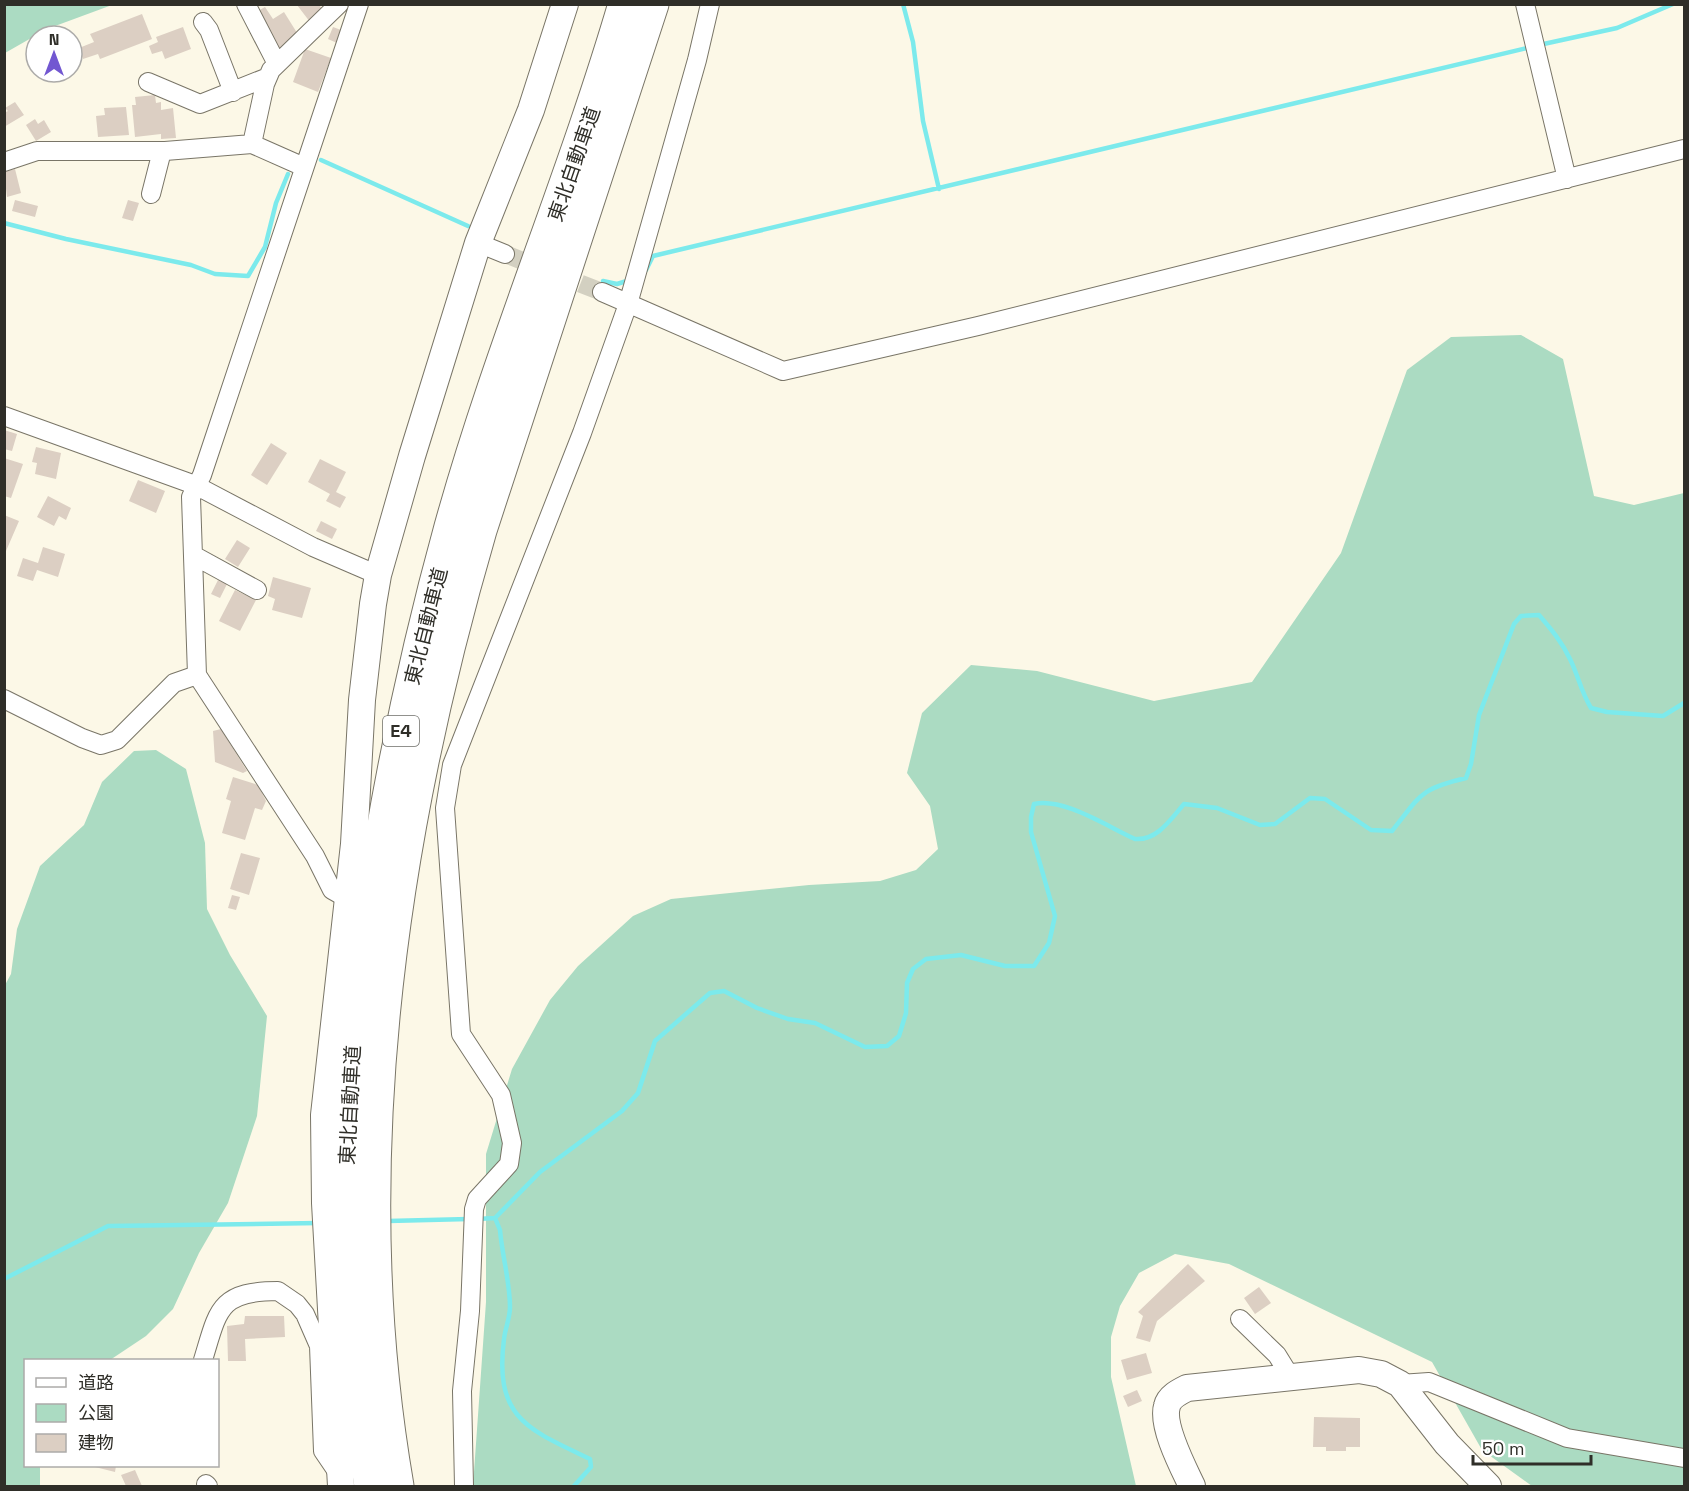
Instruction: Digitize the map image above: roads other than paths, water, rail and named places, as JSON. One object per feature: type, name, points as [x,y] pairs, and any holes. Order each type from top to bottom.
[{"type":"highway","name":"東北自動車道","points":[[351,1484],[356,1387],[345,1233],[345,1197],[352,1048],[380,839],[411,686],[452,524],[601,86],[625,4]]},
{"type":"highway","name":"東北自動車道","points":[[397,1486],[375,1300],[372,1213],[373,1149],[380,1051],[407,842],[456,609],[476,541],[652,4]]},
{"type":"street","points":[[246,4],[273,71],[252,144]]},
{"type":"street","points":[[148,82],[200,104],[233,92],[273,71],[339,4]]},
{"type":"street","points":[[348,899],[332,890],[315,856],[197,675],[191,497],[202,475],[359,4]]},
{"type":"street","points":[[351,1484],[325,1203],[324,1115],[348,899],[362,700],[378,575],[415,445],[478,243],[531,110],[565,4]]},
{"type":"street","points":[[464,1486],[462,1391],[470,1311],[474,1209],[477,1199],[509,1164],[512,1143],[501,1095],[461,1034],[445,808],[448,786],[452,765],[578,443],[628,304],[697,60],[710,4]]},
{"type":"street","points":[[1526,4],[1567,179]]},
{"type":"street","points":[[203,22],[209,30],[233,92]]},
{"type":"street","points":[[4,162],[37,151],[162,152],[252,144],[304,167]]},
{"type":"street","points":[[602,292],[783,371],[1684,149]]},
{"type":"street","points":[[151,194],[162,152]]},
{"type":"street","points":[[478,243],[505,254]]},
{"type":"street","points":[[4,416],[195,485],[313,547],[378,575]]},
{"type":"street","points":[[193,555],[257,590]]},
{"type":"street","points":[[4,699],[82,738],[101,745],[117,740],[174,684],[197,675]]},
{"type":"street","points":[[203,1359],[218,1311],[239,1294],[278,1290],[297,1304],[305,1314],[319,1346],[323,1450],[351,1484]]},
{"type":"street","points":[[1240,1319],[1277,1355],[1290,1376]]},
{"type":"street","points":[[1192,1486],[1172,1441],[1166,1415],[1170,1400],[1187,1388],[1359,1370],[1381,1374],[1400,1384],[1447,1444],[1488,1486]]},
{"type":"street","points":[[1400,1384],[1429,1382],[1567,1438],[1684,1458]]},
{"type":"waterway","points":[[903,4],[913,42],[923,121],[939,189]]},
{"type":"waterway","points":[[1539,45],[1617,28],[1673,4]]},
{"type":"waterway","points":[[646,270],[653,256],[1531,47]]},
{"type":"waterway","points":[[321,160],[468,226]]},
{"type":"waterway","points":[[4,223],[66,239],[191,265],[215,274],[248,276],[265,247],[276,203],[288,174]]},
{"type":"waterway","points":[[603,281],[617,284],[630,280]]},
{"type":"waterway","points":[[477,1219],[495,1218],[540,1172],[622,1111],[638,1093],[655,1041],[710,993],[724,991],[757,1008],[788,1019],[815,1023],[865,1047],[887,1046],[899,1036],[906,1013],[907,983],[913,969],[926,959],[961,955],[1005,966],[1034,966],[1049,943],[1055,916],[1031,832],[1034,804],[1046,803],[1072,809],[1135,839],[1143,839],[1157,833],[1184,804],[1217,808],[1260,825],[1275,824],[1310,798],[1325,799],[1371,830],[1392,831],[1422,795],[1439,786],[1466,778],[1471,764],[1479,715],[1514,624],[1521,616],[1539,615],[1556,636],[1570,659],[1591,708],[1607,712],[1663,716],[1684,703]]},
{"type":"waterway","points":[[495,1218],[500,1230],[510,1298],[502,1366],[504,1387],[510,1404],[532,1429],[590,1459],[591,1467],[574,1486]]},
{"type":"waterway","points":[[388,1221],[469,1219]]},
{"type":"waterway","points":[[4,1279],[108,1226],[319,1223]]},
{"type":"tunnel","points":[[505,254],[602,292]]}]
